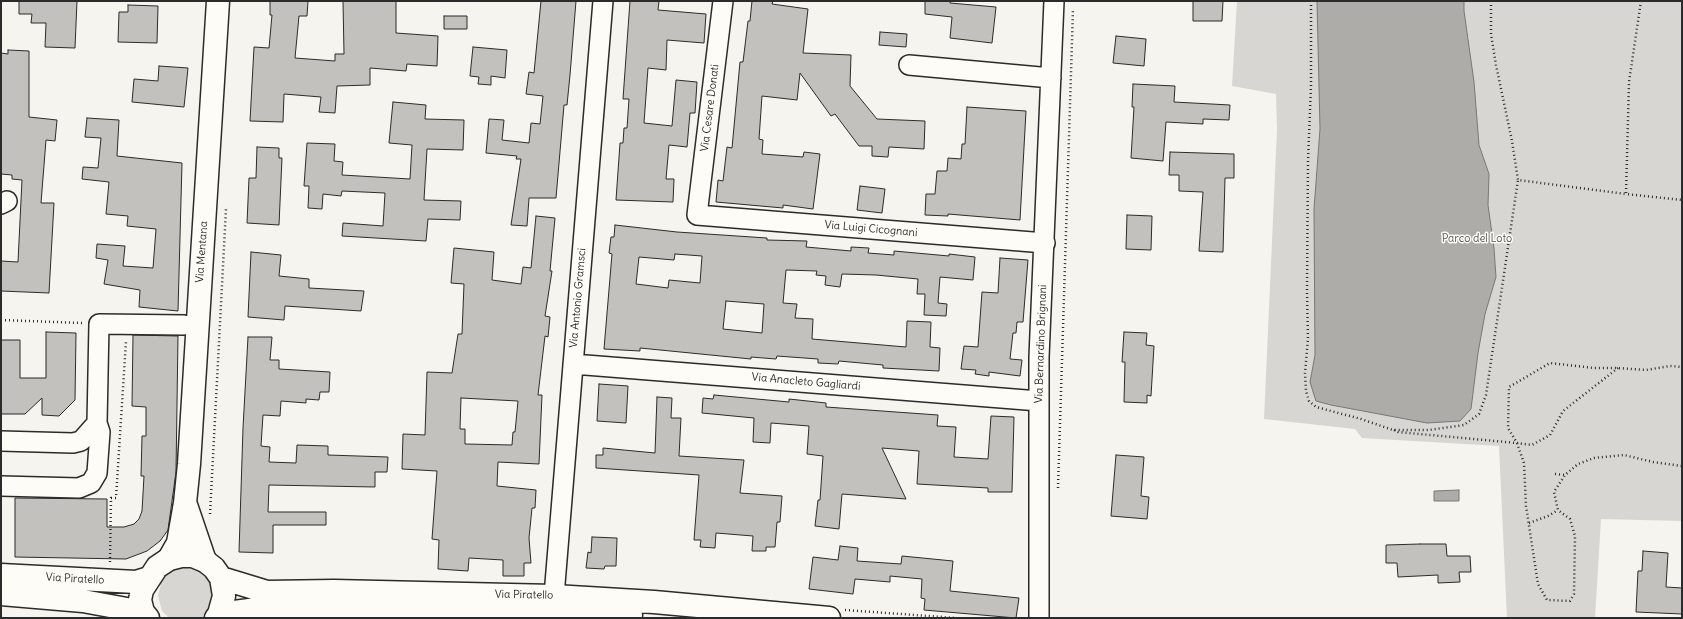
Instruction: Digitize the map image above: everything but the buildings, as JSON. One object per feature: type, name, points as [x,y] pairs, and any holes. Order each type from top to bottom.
[{"type":"main road","name":"Via Mentana","points":[[169,559],[178,542],[185,503],[218,1]]},
{"type":"main road","name":"Via Mentana","points":[[185,503],[204,561]]},
{"type":"main road","points":[[169,559],[181,556],[193,556],[214,568],[221,578]]},
{"type":"main road","name":"Via Piratello","points":[[146,615],[140,600],[142,590],[157,567],[169,559]]},
{"type":"main road","name":"Via Piratello","points":[[1,575],[136,582],[149,578]]},
{"type":"main road","name":"Via Piratello","points":[[678,618],[553,609],[334,591],[267,592],[221,578],[224,596],[218,616],[257,609],[288,608],[553,609],[654,602],[834,614]]},
{"type":"main road","name":"Via Piratello","points":[[1,594],[83,601],[146,615]]},
{"type":"street","name":"Via Antonio Gramsci","points":[[553,609],[603,1]]},
{"type":"street","name":"Via Cesare Donati","points":[[697,215],[723,1]]},
{"type":"street","name":"Via Bernardino Brignani","points":[[1038,615],[1039,357],[1052,78],[1054,1]]},
{"type":"street","points":[[909,65],[1052,78]]},
{"type":"street","name":"Via Luigi Cicognani","points":[[697,215],[1045,243]]},
{"type":"street","points":[[1,486],[79,488],[91,483],[97,473],[100,432],[97,423],[99,324],[184,325]]},
{"type":"street","name":"Via Anacleto Gagliardi","points":[[573,364],[1039,401]]},
{"type":"street","points":[[1,441],[73,443],[81,441],[97,423]]},
{"type":"path","points":[[1058,493],[1073,1]]},
{"type":"path","points":[[1311,1],[1311,86],[1308,161],[1308,339],[1305,373],[1306,391],[1309,401],[1316,407],[1361,419],[1398,432],[1532,445],[1550,435],[1563,411],[1618,368]]},
{"type":"path","points":[[1393,430],[1429,430],[1464,425],[1479,414],[1486,395],[1518,180],[1512,141],[1492,42],[1491,1]]},
{"type":"path","points":[[1626,194],[1629,82],[1641,1]]},
{"type":"path","points":[[1518,180],[1682,200]]},
{"type":"path","points":[[209,519],[226,204]]},
{"type":"path","points":[[1,320],[99,324]]},
{"type":"path","points":[[110,568],[110,498],[116,498],[127,324]]},
{"type":"path","points":[[1682,367],[1670,366],[1646,370],[1594,368],[1550,363],[1509,387],[1508,428],[1517,443],[1524,463],[1526,506],[1538,584],[1547,600],[1570,601],[1574,594],[1575,536],[1570,519],[1558,510],[1554,492],[1565,475],[1578,464],[1594,458],[1624,455],[1653,462],[1682,466]]},
{"type":"path","points":[[1556,474],[1565,475]]},
{"type":"path","points":[[1529,523],[1548,516],[1558,510]]},
{"type":"path","points":[[834,614],[957,618]]},
{"type":"green space","name":"Parco del Loto","points":[[1237,1],[1682,1],[1682,521],[1601,519],[1595,618],[1507,618],[1499,446],[1362,438],[1355,429],[1264,419],[1277,130],[1276,94],[1232,86]]},
{"type":"green space","points":[[194,565],[204,568],[219,588],[210,618],[169,618],[162,611],[158,596],[161,583],[169,572],[180,566]]},
{"type":"shaded area","points":[[1317,1],[1464,1],[1464,11],[1474,82],[1479,145],[1489,174],[1488,205],[1494,248],[1496,277],[1485,314],[1478,353],[1471,409],[1460,421],[1427,423],[1316,401],[1310,382],[1315,355],[1314,209],[1320,129]]},
{"type":"shaded area","points":[[1459,490],[1459,501],[1434,501],[1434,491]]}]
